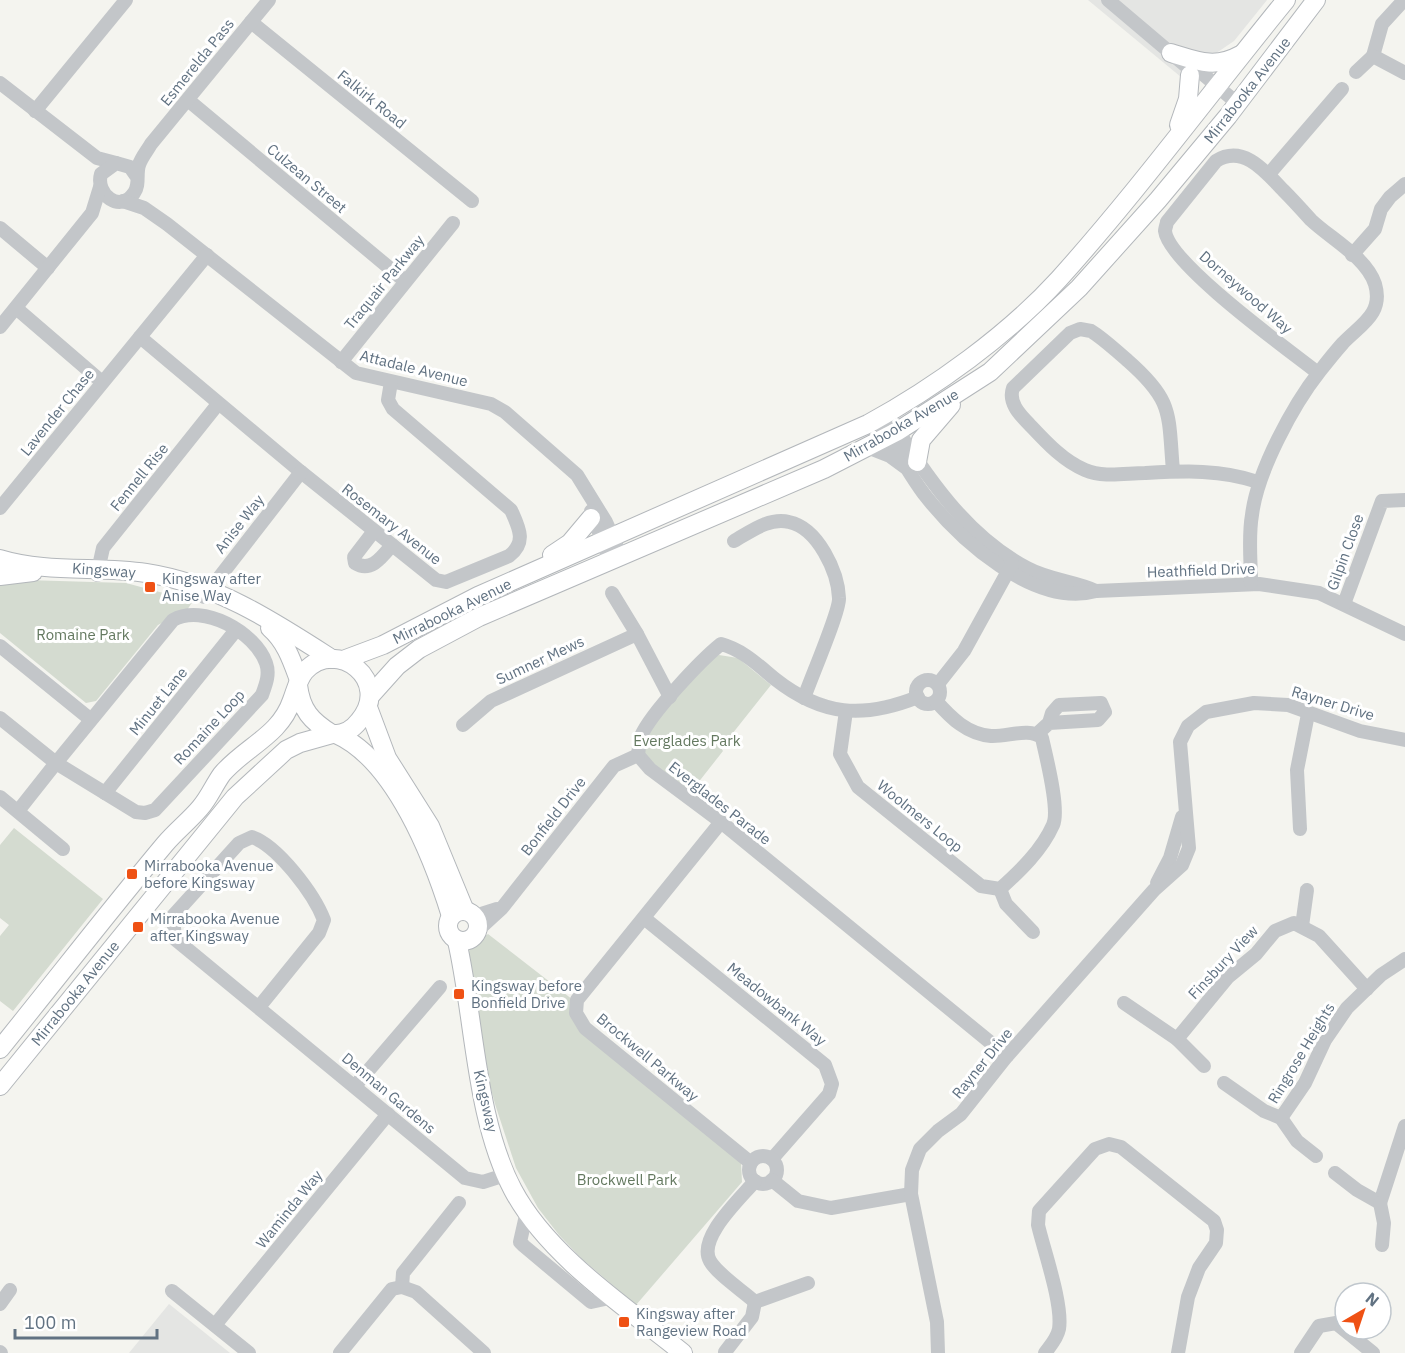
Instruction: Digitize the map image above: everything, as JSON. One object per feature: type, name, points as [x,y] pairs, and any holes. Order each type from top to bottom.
[{"type":"main road","name":"Mirrabooka Avenue","points":[[337,660],[383,645],[516,579],[883,416],[921,393],[990,342],[1058,280],[1286,0]]},
{"type":"main road","name":"Mirrabooka Avenue","points":[[370,703],[397,666],[419,649],[479,617],[824,469],[893,433],[990,372],[1079,288],[1158,200],[1235,106],[1316,0]]},
{"type":"main road","points":[[1171,52],[1199,62],[1225,64],[1242,54]]},
{"type":"main road","points":[[1174,138],[1188,99],[1188,70]]},
{"type":"main road","points":[[913,466],[921,440],[968,386]]},
{"type":"main road","points":[[516,579],[570,543],[591,509]]},
{"type":"main road","name":"Kingsway","points":[[0,559],[33,566],[98,572],[206,593],[275,621],[337,660]]},
{"type":"main road","name":"Kingsway","points":[[0,576],[29,572],[98,572]]},
{"type":"main road","name":"Kingsway","points":[[206,593],[272,630],[291,656],[298,683]]},
{"type":"main road","points":[[337,660],[363,673],[370,703],[353,729],[334,734],[308,716],[300,701],[298,683],[312,665],[337,660]]},
{"type":"main road","name":"Mirrabooka Avenue","points":[[0,1049],[166,843],[199,809],[224,772],[283,722],[298,683]]},
{"type":"main road","name":"Kingsway","points":[[370,703],[387,758],[430,826],[466,926],[470,958],[464,985],[486,1108],[506,1175],[527,1211],[578,1267],[683,1353]]},
{"type":"main road","name":"Mirrabooka Avenue","points":[[0,1086],[235,797],[286,750],[300,743],[334,734]]},
{"type":"main road","name":"Kingsway","points":[[334,734],[350,740],[365,754],[392,787],[418,830],[466,926]]},
{"type":"street","points":[[35,111],[126,0]]},
{"type":"street","name":"Esmerelda Pass","points":[[137,179],[139,163],[151,144],[269,0]]},
{"type":"street","points":[[1108,0],[1126,6],[1188,70],[1235,106]]},
{"type":"street","points":[[1356,72],[1373,56],[1382,24],[1404,0]]},
{"type":"street","name":"Falkirk Road","points":[[251,22],[472,201]]},
{"type":"street","points":[[1373,56],[1405,73]]},
{"type":"street","points":[[0,82],[97,158],[130,167],[137,179],[136,191],[80,227]]},
{"type":"street","points":[[1269,174],[1342,89]]},
{"type":"street","name":"Culzean Street","points":[[188,100],[405,281]]},
{"type":"street","points":[[75,142],[91,165],[104,196],[118,201]]},
{"type":"street","name":"Esmerelda Pass","points":[[117,163],[132,159],[151,144]]},
{"type":"street","name":"Dorneywood Way","points":[[1251,583],[1251,516],[1258,482],[1275,445],[1318,373],[1344,341],[1364,326],[1375,310],[1376,287],[1370,272],[1312,220],[1269,174],[1240,154],[1226,154],[1209,169],[1167,222],[1165,230],[1170,242],[1198,276],[1318,373]]},
{"type":"street","points":[[0,327],[92,213],[101,174],[117,163]]},
{"type":"street","name":"Attadale Avenue","points":[[137,179],[154,210],[167,224]]},
{"type":"street","points":[[1352,255],[1375,229],[1386,203],[1405,184]]},
{"type":"street","name":"Attadale Avenue","points":[[118,201],[144,208],[167,224],[356,373],[491,404],[498,408],[577,475],[591,509],[608,539],[615,559]]},
{"type":"street","name":"Traquair Parkway","points":[[341,362],[453,223]]},
{"type":"street","points":[[0,228],[48,268]]},
{"type":"street","name":"Lavender Chase","points":[[0,508],[207,255]]},
{"type":"street","points":[[16,308],[102,382]]},
{"type":"street","points":[[1173,471],[1168,414],[1162,397],[1148,379],[1091,331],[1080,329],[1070,333],[1013,388],[1011,398],[1014,406],[1026,421],[1073,464],[1105,474],[1173,471],[1234,473],[1258,482]]},
{"type":"street","name":"Rosemary Avenue","points":[[140,337],[301,472],[436,580],[446,582],[509,556],[518,549],[521,542],[520,530],[507,505],[393,409],[388,399],[391,382]]},
{"type":"street","name":"Fennell Rise","points":[[98,572],[103,548],[219,404]]},
{"type":"street","name":"Heathfield Drive","points":[[883,416],[913,466],[1012,566],[1096,591],[1251,583],[1319,593],[1405,634]]},
{"type":"street","points":[[867,447],[913,466]]},
{"type":"street","name":"Anise Way","points":[[206,593],[301,472]]},
{"type":"street","name":"Gilpin Close","points":[[1344,603],[1382,501],[1405,500]]},
{"type":"street","points":[[734,541],[763,524],[790,522],[812,536],[832,562],[840,600],[804,698]]},
{"type":"street","points":[[374,531],[354,557],[355,563],[360,566],[369,566],[380,560],[392,545]]},
{"type":"street","points":[[638,755],[641,736],[670,697],[707,655],[721,644],[738,649],[792,692],[846,711],[883,709],[918,698],[928,704],[936,701],[940,695],[938,684],[964,651],[1012,566]]},
{"type":"street","points":[[612,593],[637,634],[670,697]]},
{"type":"street","name":"Romaine Loop","points":[[18,811],[90,719],[173,620],[184,614],[200,615],[236,630],[256,647],[266,662],[268,674],[262,694],[243,718],[155,810],[145,813],[136,812],[56,763]]},
{"type":"street","name":"Minuet Lane","points":[[105,793],[236,630]]},
{"type":"street","name":"Sumner Mews","points":[[463,726],[491,701],[637,634]]},
{"type":"street","points":[[0,646],[90,719]]},
{"type":"street","points":[[918,698],[917,690],[920,683],[931,680],[938,684]]},
{"type":"street","points":[[936,701],[957,723],[981,734],[999,736],[1029,732],[1042,738],[1051,777],[1054,823],[1024,867],[1000,888],[1006,904],[1033,932]]},
{"type":"street","name":"Rayner Drive","points":[[938,1353],[937,1322],[911,1194],[912,1170],[920,1149],[938,1131],[961,1114],[1007,1056],[1154,890],[1173,848],[1185,800],[1180,742],[1188,726],[1206,712],[1254,703],[1288,705],[1360,731],[1405,740]]},
{"type":"street","name":"Woolmers Loop","points":[[846,711],[840,754],[858,787],[981,886],[1000,888]]},
{"type":"street","points":[[1300,829],[1297,770],[1308,714]]},
{"type":"street","points":[[0,718],[56,763]]},
{"type":"street","points":[[1036,734],[1048,723]]},
{"type":"street","name":"Everglades Parade","points":[[638,755],[650,769],[721,822],[1007,1056]]},
{"type":"street","name":"Bonfield Drive","points":[[466,926],[502,908],[614,766],[638,755]]},
{"type":"street","points":[[0,796],[63,849]]},
{"type":"street","name":"Brockwell Parkway","points":[[721,822],[577,1000],[576,1013],[585,1028],[751,1163]]},
{"type":"street","name":"Denman Gardens","points":[[259,1007],[320,933],[324,920],[320,908],[279,855],[262,841],[252,837],[239,843],[173,916],[175,939],[465,1178],[483,1182],[506,1175]]},
{"type":"street","points":[[1307,890],[1302,926],[1319,936],[1367,989]]},
{"type":"street","name":"Meadowbank Way","points":[[644,918],[825,1065],[832,1084],[829,1094],[772,1159]]},
{"type":"street","name":"Finsbury View","points":[[1177,1039],[1228,977],[1256,954],[1275,931],[1294,923],[1302,926]]},
{"type":"street","name":"Ringrose Heights","points":[[1281,1118],[1305,1083],[1325,1040],[1347,1008],[1381,975],[1405,959]]},
{"type":"street","points":[[355,1086],[440,987]]},
{"type":"street","points":[[1124,1003],[1177,1039],[1204,1066]]},
{"type":"street","name":"Ringrose Heights","points":[[1224,1083],[1264,1111],[1281,1118],[1297,1141],[1316,1156]]},
{"type":"street","name":"Waminda Way","points":[[215,1325],[388,1114]]},
{"type":"street","points":[[1382,1245],[1384,1223],[1380,1203],[1405,1126]]},
{"type":"street","points":[[1045,1353],[1056,1339],[1059,1329],[1058,1307],[1038,1225],[1039,1212],[1095,1149],[1109,1144],[1121,1147],[1214,1221],[1217,1230],[1216,1243],[1199,1268],[1188,1297],[1178,1353]]},
{"type":"street","points":[[762,1156],[772,1159],[777,1168],[772,1180],[762,1183],[755,1181],[750,1173],[751,1163],[762,1156]]},
{"type":"street","points":[[1335,1173],[1357,1190],[1380,1203]]},
{"type":"street","points":[[772,1180],[798,1201],[831,1208],[911,1194]]},
{"type":"street","points":[[755,1181],[709,1237],[706,1250],[711,1263],[755,1302]]},
{"type":"street","points":[[402,1287],[403,1273],[459,1203]]},
{"type":"street","points":[[755,1302],[808,1283]]},
{"type":"street","points":[[340,1353],[392,1289],[402,1287],[416,1292],[484,1353]]},
{"type":"street","points":[[0,1304],[10,1290]]},
{"type":"street","points":[[172,1291],[249,1353]]},
{"type":"street","points":[[724,1352],[752,1317],[755,1302]]},
{"type":"street","points":[[1301,1353],[1319,1326],[1336,1323],[1373,1353]]},
{"type":"shaded area","points":[[1088,0],[1267,0],[1234,41],[1181,77]]},
{"type":"shaded area","points":[[169,1304],[230,1353],[129,1353]]},
{"type":"green space","name":"Romaine Park","points":[[26,580],[126,583],[193,601],[187,610],[158,625],[96,701],[86,703],[0,633],[0,586],[3,583]]},
{"type":"green space","name":"Everglades Park","points":[[719,655],[738,658],[771,685],[721,748],[723,751],[690,793],[643,755],[645,743],[652,727],[679,691],[701,668]]},
{"type":"green space","points":[[14,828],[103,899],[13,1011],[0,1001],[0,936],[9,925],[0,918],[0,845]]},
{"type":"green space","name":"Brockwell Park","points":[[488,934],[577,1003],[576,1013],[741,1162],[742,1182],[636,1305],[582,1259],[559,1235],[538,1208],[516,1168],[495,1104],[464,985],[470,946]]},
{"type":"place","name":"Kingsway after Anise Way","points":[[150,587]]},
{"type":"place","name":"Mirrabooka Avenue before Kingsway","points":[[132,874]]},
{"type":"place","name":"Mirrabooka Avenue after Kingsway","points":[[138,927]]},
{"type":"place","name":"Kingsway before Bonfield Drive","points":[[459,994]]},
{"type":"place","name":"Kingsway after Rangeview Road","points":[[624,1322]]}]
